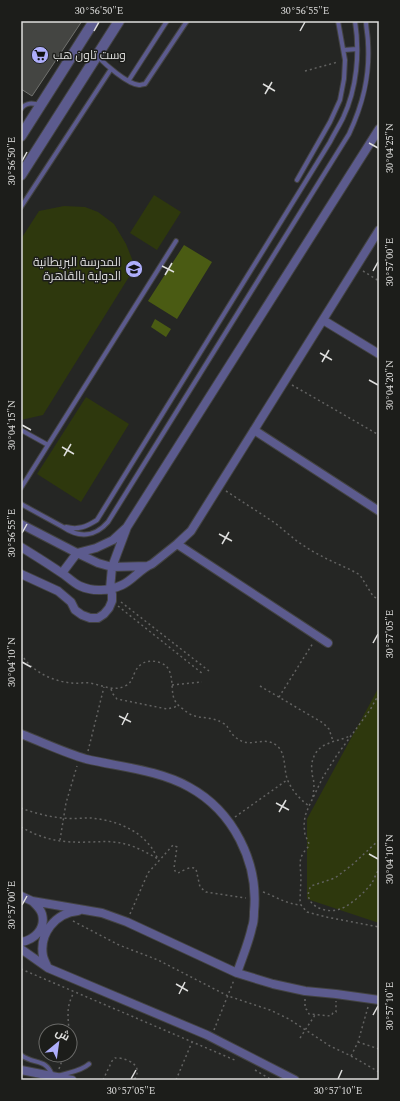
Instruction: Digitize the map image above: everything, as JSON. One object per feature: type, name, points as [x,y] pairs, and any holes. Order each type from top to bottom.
[{"type":"street","points":[[21,136],[94,21]]},
{"type":"street","points":[[21,175],[119,21]]},
{"type":"street","points":[[21,574],[58,591],[71,602],[75,610],[82,615],[90,618],[98,618],[109,608],[112,567],[127,527],[379,129]]},
{"type":"street","points":[[111,595],[177,544],[191,531],[379,230]]},
{"type":"street","points":[[323,320],[379,354]]},
{"type":"street","points":[[254,430],[379,511]]},
{"type":"street","points":[[21,524],[98,563],[112,567],[147,566]]},
{"type":"street","points":[[62,573],[77,553],[96,548],[113,540],[127,527]]},
{"type":"street","points":[[177,544],[328,643]]},
{"type":"street","points":[[21,547],[80,586],[100,590],[111,595]]},
{"type":"street","points":[[21,734],[83,757],[164,776],[189,787],[211,802],[229,822],[244,846],[253,872],[256,899],[253,926],[237,973]]},
{"type":"street","points":[[21,896],[32,901],[102,914],[127,922],[237,973],[273,984],[305,991],[379,1000]]},
{"type":"street","points":[[32,901],[38,906],[42,914],[44,957],[48,968]]},
{"type":"street","points":[[21,942],[27,941],[43,932],[62,915],[72,911],[83,910]]},
{"type":"street","points":[[21,949],[48,968],[212,1038],[295,1080]]},
{"type":"street","points":[[21,1070],[72,1080]]},
{"type":"lane","points":[[129,80],[167,21]]},
{"type":"lane","points":[[97,56],[111,69],[129,80],[140,85],[145,84],[187,21]]},
{"type":"lane","points":[[297,180],[330,122],[340,100],[346,60],[338,21]]},
{"type":"lane","points":[[63,527],[74,529],[85,526],[97,520],[330,142],[344,117],[353,90],[357,61],[357,32],[355,21]]},
{"type":"lane","points":[[21,504],[69,531],[82,535],[97,532],[108,522],[349,134],[363,99],[367,80],[368,48],[366,21]]},
{"type":"lane","points":[[344,50],[357,49]]},
{"type":"lane","points":[[21,207],[111,69]]},
{"type":"lane","points":[[21,109],[22,107],[32,103],[41,105]]},
{"type":"lane","points":[[21,488],[23,480],[48,445],[176,241]]},
{"type":"lane","points":[[21,430],[48,445]]},
{"type":"lane","points":[[97,520],[104,527]]},
{"type":"lane","points":[[85,526],[89,534]]},
{"type":"lane","points":[[21,1055],[27,1059],[45,1064],[54,1076],[80,1070],[89,1064]]},
{"type":"path","points":[[306,71],[346,60]]},
{"type":"path","points":[[356,266],[379,281]]},
{"type":"path","points":[[285,381],[379,435]]},
{"type":"path","points":[[219,486],[275,523],[298,542],[312,551],[356,572],[373,596],[379,600]]},
{"type":"path","points":[[111,595],[209,671]]},
{"type":"path","points":[[111,595],[203,674]]},
{"type":"path","points":[[278,697],[317,636]]},
{"type":"path","points":[[21,654],[31,666],[57,681],[73,683],[90,682],[111,689],[128,685],[132,681],[141,664],[152,661],[164,664],[169,671],[173,696],[178,705],[187,713],[194,717],[219,721],[227,726],[230,733],[242,742],[250,743],[258,741],[275,744],[282,753],[287,780],[296,795],[309,806]]},
{"type":"path","points":[[172,685],[202,682]]},
{"type":"path","points":[[260,686],[323,723],[329,729],[333,741]]},
{"type":"path","points":[[60,841],[66,803],[83,757],[104,687]]},
{"type":"path","points":[[111,689],[117,699],[167,709],[178,705]]},
{"type":"path","points":[[379,694],[370,710],[323,777],[309,806],[305,816],[304,825],[305,835],[309,844],[300,863],[300,900],[301,905],[307,912],[379,927]]},
{"type":"path","points":[[313,799],[314,784],[311,764],[313,757],[325,744],[344,739],[353,734]]},
{"type":"path","points":[[229,822],[287,780]]},
{"type":"path","points":[[21,808],[32,812],[63,818],[93,818],[108,820],[124,826],[138,834],[150,846],[159,860]]},
{"type":"path","points":[[21,832],[22,827],[35,834],[53,840],[77,842],[114,842],[140,849],[159,860]]},
{"type":"path","points":[[379,840],[352,865],[335,878],[311,886],[308,897],[313,904],[328,911],[342,909],[371,884],[379,869]]},
{"type":"path","points":[[127,922],[148,873],[172,846],[177,847],[174,868],[176,872],[178,873],[194,867],[196,869],[200,887],[206,892],[256,899]]},
{"type":"path","points":[[254,888],[283,901],[301,905]]},
{"type":"path","points":[[62,915],[119,945],[158,960],[228,996],[270,1010],[289,1019],[330,1046],[379,1072]]},
{"type":"path","points":[[21,969],[237,1061]]},
{"type":"path","points":[[212,1038],[237,973]]},
{"type":"path","points":[[305,991],[305,1008],[309,1014],[330,1016],[332,1013],[336,1012],[336,994]]},
{"type":"path","points":[[68,1023],[69,1003],[74,992]]},
{"type":"path","points":[[351,1056],[358,1042],[366,1018],[370,998]]},
{"type":"path","points":[[300,1038],[315,1014]]},
{"type":"path","points":[[21,1025],[21,1030]]},
{"type":"path","points":[[176,1080],[192,1042]]},
{"type":"path","points":[[358,1042],[379,1049]]},
{"type":"path","points":[[103,1080],[112,1061],[115,1058],[120,1057],[137,1067],[138,1072],[134,1080]]},
{"type":"path","points":[[54,1076],[60,1063]]},
{"type":"path","points":[[250,1067],[272,1080]]},
{"type":"shaded area","points":[[154,195],[181,212],[157,250],[130,233]]},
{"type":"shaded area","points":[[64,206],[85,207],[98,212],[114,224],[126,244],[132,259],[132,272],[43,415],[21,420],[21,239],[39,211]]},
{"type":"shaded area","points":[[184,245],[212,262],[177,319],[148,301]]},
{"type":"shaded area","points":[[155,319],[171,329],[166,337],[151,327]]},
{"type":"shaded area","points":[[86,397],[129,424],[81,502],[37,474]]},
{"type":"shaded area","points":[[379,687],[379,923],[307,899],[307,819]]},
{"type":"building","name":"وست تاون هب","points":[[21,21],[82,21],[32,96],[21,89]]},
{"type":"place","name":"وست تاون هب","points":[[40,55]]},
{"type":"place","name":"المدرسة البريطانية الدولية بالقاهرة","points":[[134,269]]}]
